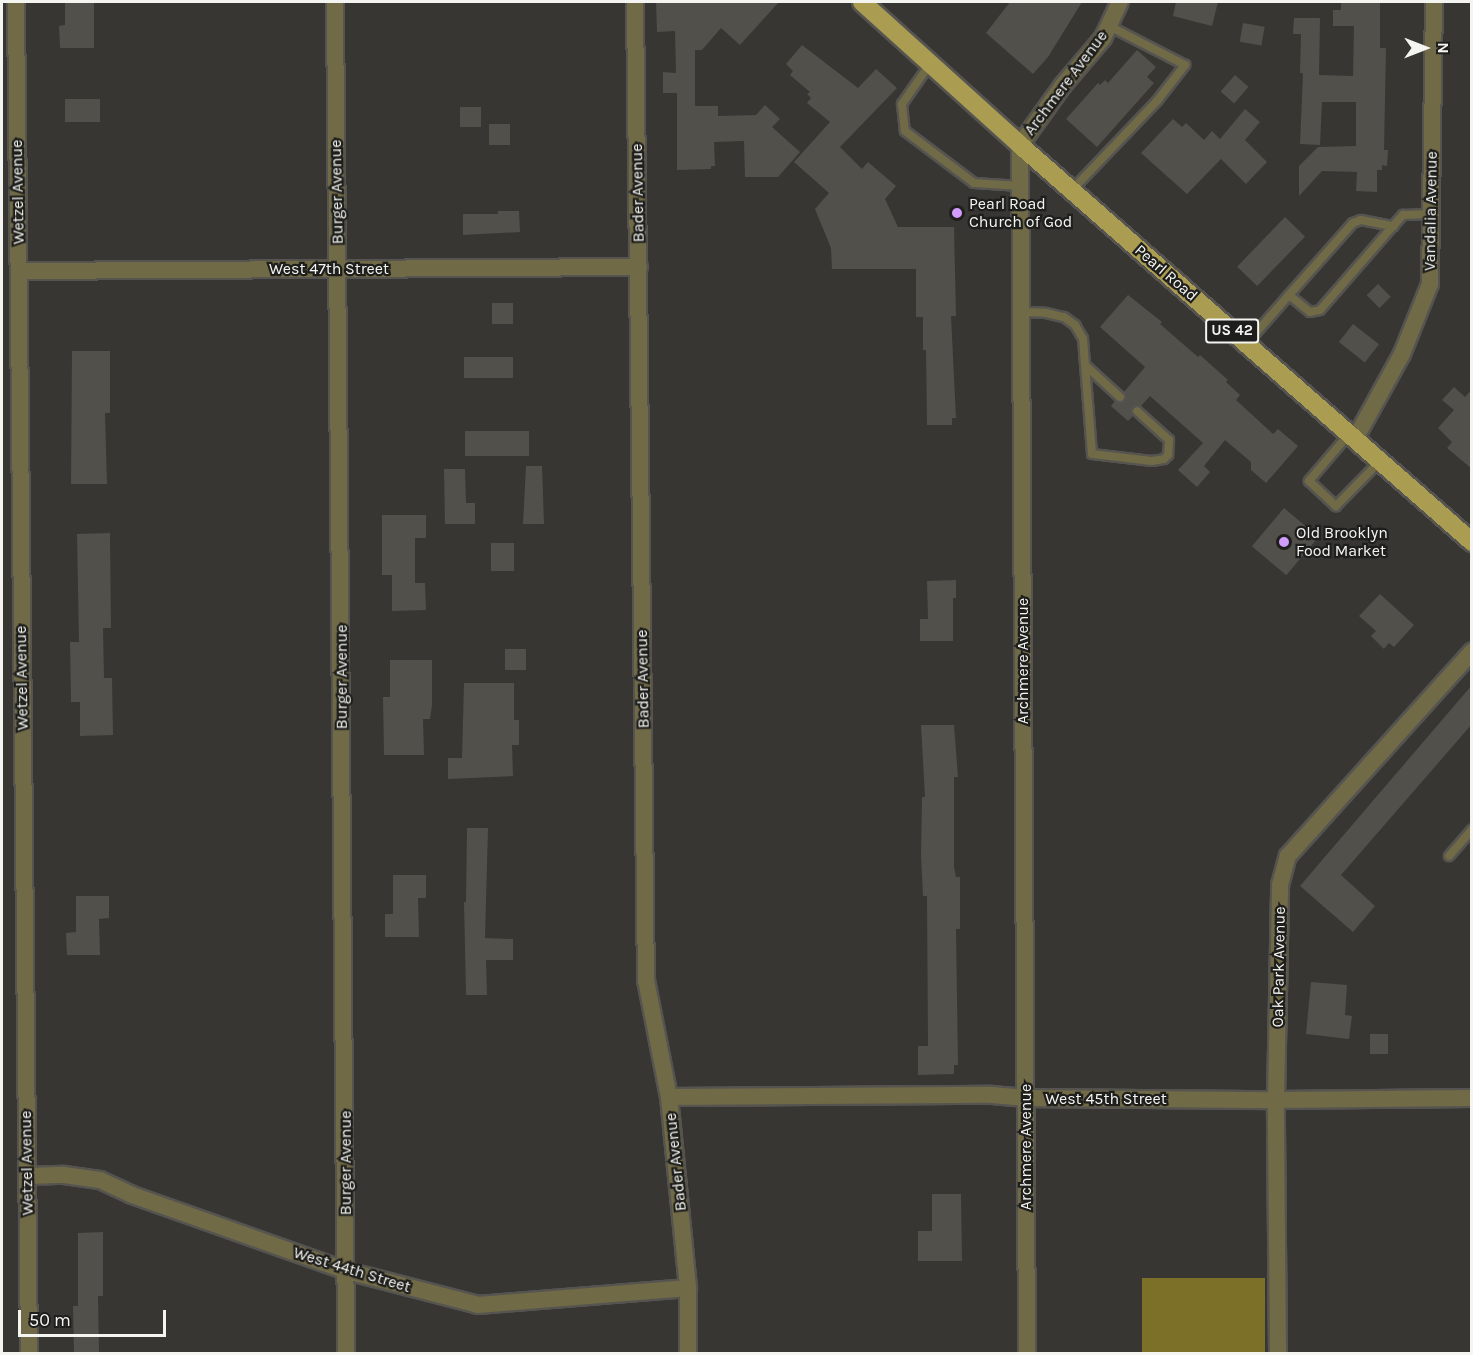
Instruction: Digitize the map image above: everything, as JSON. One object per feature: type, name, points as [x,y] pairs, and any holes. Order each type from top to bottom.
[{"type":"main road","name":"Pearl Road","points":[[862,2],[1020,145],[1472,542]]},
{"type":"street","name":"Wetzel Avenue","points":[[16,2],[29,1353]]},
{"type":"street","name":"Burger Avenue","points":[[335,2],[346,1353]]},
{"type":"street","name":"Bader Avenue","points":[[635,2],[646,980],[669,1097],[688,1288],[688,1353]]},
{"type":"street","name":"Archmere Avenue","points":[[1027,1353],[1020,145],[1063,85],[1103,38],[1120,2]]},
{"type":"street","name":"Vandalia Avenue","points":[[1352,436],[1402,354],[1430,284],[1434,2]]},
{"type":"street","name":"West 47th Street","points":[[19,271],[639,267]]},
{"type":"street","name":"Oak Park Avenue","points":[[1278,1353],[1276,1100],[1280,885],[1288,856],[1472,652]]},
{"type":"street","name":"West 45th Street","points":[[669,1097],[992,1095],[1026,1098],[1276,1100],[1472,1098]]},
{"type":"street","name":"West 44th Street","points":[[27,1176],[64,1175],[100,1180],[132,1195],[347,1271],[478,1305],[688,1288]]},
{"type":"lane","points":[[1072,190],[1157,101],[1185,65],[1109,27]]},
{"type":"lane","points":[[930,63],[902,104],[905,131],[974,183],[1020,186]]},
{"type":"lane","points":[[1289,295],[1310,312],[1320,310],[1403,215],[1431,214]]},
{"type":"lane","points":[[1246,344],[1353,223],[1361,220],[1393,226]]},
{"type":"lane","points":[[1021,312],[1056,314],[1075,325],[1083,339],[1092,454],[1152,461],[1164,459],[1168,455],[1169,440],[1137,411]]},
{"type":"lane","points":[[1086,366],[1119,397]]},
{"type":"lane","points":[[1352,436],[1309,481],[1336,506],[1380,460]]},
{"type":"lane","points":[[1449,856],[1472,830]]},
{"type":"shaded area","points":[[1142,1278],[1265,1278],[1265,1353],[1142,1353]]},
{"type":"building","points":[[65,2],[94,2],[94,48],[60,48],[59,26],[65,25]]},
{"type":"building","points":[[656,2],[779,2],[740,45],[721,28],[702,50],[695,50],[695,106],[718,106],[718,116],[756,115],[765,105],[780,119],[772,127],[800,152],[778,177],[745,177],[744,141],[714,142],[715,166],[711,166],[711,169],[677,170],[677,93],[663,93],[663,72],[676,73],[675,31],[657,32]]},
{"type":"building","points":[[1010,2],[1082,2],[1048,57],[1033,74],[986,33]]},
{"type":"building","points":[[1176,2],[1218,2],[1212,26],[1173,16]]},
{"type":"building","points":[[1341,3],[1380,3],[1380,48],[1386,48],[1384,150],[1388,150],[1387,166],[1382,165],[1382,170],[1377,170],[1377,192],[1356,191],[1357,172],[1322,171],[1299,196],[1299,166],[1318,147],[1356,146],[1356,102],[1322,102],[1320,145],[1300,144],[1303,73],[1300,73],[1301,34],[1293,34],[1294,18],[1320,18],[1319,75],[1353,76],[1354,26],[1333,26],[1333,10],[1341,10]]},
{"type":"building","points":[[1243,23],[1265,27],[1261,46],[1240,42]]},
{"type":"building","points":[[802,45],[858,88],[876,69],[897,88],[840,147],[862,169],[868,162],[896,186],[885,199],[898,227],[954,227],[956,316],[951,316],[956,418],[952,418],[952,425],[927,425],[926,350],[923,350],[923,317],[916,317],[916,269],[832,269],[831,248],[815,209],[829,193],[794,162],[830,122],[807,103],[811,98],[807,94],[810,92],[790,75],[793,71],[786,64]]},
{"type":"building","points":[[1137,50],[1156,67],[1147,77],[1154,83],[1097,147],[1066,119],[1098,83],[1100,85],[1105,80],[1108,83]]},
{"type":"building","points":[[1235,75],[1249,87],[1234,103],[1221,92]]},
{"type":"building","points":[[65,99],[100,99],[100,122],[65,122]]},
{"type":"building","points":[[460,107],[481,107],[481,127],[460,127]]},
{"type":"building","points":[[1245,109],[1260,122],[1245,140],[1267,162],[1246,184],[1221,159],[1187,194],[1141,153],[1173,119],[1182,127],[1186,123],[1204,140],[1212,131],[1220,139]]},
{"type":"building","points":[[489,124],[510,124],[510,145],[489,145]]},
{"type":"building","points":[[498,211],[519,211],[520,232],[463,235],[463,214],[498,214]]},
{"type":"building","points":[[1285,217],[1305,236],[1257,286],[1237,267]]},
{"type":"building","points":[[1378,284],[1391,297],[1379,308],[1367,295]]},
{"type":"building","points":[[1128,295],[1162,322],[1160,324],[1198,357],[1200,355],[1228,380],[1226,382],[1240,395],[1236,400],[1273,434],[1278,429],[1298,446],[1266,483],[1251,470],[1251,462],[1225,440],[1204,466],[1210,472],[1197,487],[1178,470],[1203,443],[1150,396],[1141,406],[1132,407],[1133,416],[1128,421],[1111,406],[1115,401],[1121,403],[1125,401],[1124,392],[1145,367],[1100,327]]},
{"type":"building","points":[[492,303],[513,303],[513,324],[492,324]]},
{"type":"building","points":[[1353,324],[1379,344],[1365,362],[1339,342]]},
{"type":"building","points":[[72,351],[110,351],[110,413],[105,413],[107,484],[71,484]]},
{"type":"building","points":[[464,357],[513,357],[513,378],[464,378]]},
{"type":"building","points":[[1454,387],[1465,397],[1472,389],[1472,469],[1447,448],[1452,442],[1438,428],[1454,410],[1442,400]]},
{"type":"building","points":[[465,431],[529,431],[529,456],[465,456]]},
{"type":"building","points":[[526,466],[542,466],[544,524],[523,524]]},
{"type":"building","points":[[444,469],[465,469],[466,503],[475,503],[475,524],[445,524]]},
{"type":"building","name":"Old Brooklyn Food Market","points":[[1284,508],[1318,537],[1286,575],[1252,546]]},
{"type":"building","points":[[382,515],[426,515],[426,538],[415,538],[415,583],[425,583],[426,610],[392,611],[392,575],[382,575]]},
{"type":"building","points":[[110,533],[111,628],[103,628],[104,678],[112,678],[113,735],[80,736],[80,702],[71,702],[70,642],[79,642],[77,534]]},
{"type":"building","points":[[491,543],[514,543],[514,571],[491,571]]},
{"type":"building","points":[[956,580],[956,598],[953,598],[953,641],[920,641],[920,619],[928,619],[927,581]]},
{"type":"building","points":[[1380,594],[1414,625],[1394,647],[1389,643],[1384,649],[1371,636],[1376,631],[1359,616]]},
{"type":"building","points":[[505,649],[526,649],[526,670],[505,670]]},
{"type":"building","points":[[390,660],[432,660],[430,719],[423,719],[424,755],[384,755],[383,697],[390,697]]},
{"type":"building","points":[[464,683],[514,683],[514,720],[519,720],[519,745],[512,745],[513,776],[448,779],[448,758],[462,758]]},
{"type":"building","points":[[1472,685],[1472,724],[1341,875],[1375,906],[1353,932],[1300,886]]},
{"type":"building","points":[[921,725],[954,725],[958,777],[954,777],[954,867],[956,877],[960,877],[960,929],[956,929],[958,1065],[954,1065],[954,1074],[918,1075],[918,1046],[928,1046],[927,896],[923,896],[921,855],[922,797],[925,797]]},
{"type":"building","points":[[467,828],[488,828],[485,938],[513,939],[513,960],[486,960],[487,995],[466,995],[464,902],[466,902]]},
{"type":"building","points":[[393,875],[426,875],[426,898],[418,898],[419,937],[385,937],[385,914],[393,914]]},
{"type":"building","points":[[76,896],[109,896],[109,918],[99,919],[100,955],[67,955],[66,933],[76,932]]},
{"type":"building","points":[[1311,982],[1347,985],[1345,1015],[1352,1016],[1349,1039],[1306,1034]]},
{"type":"building","points":[[1370,1034],[1388,1034],[1388,1054],[1370,1054]]},
{"type":"building","points":[[932,1194],[961,1194],[962,1261],[918,1261],[918,1231],[932,1231]]},
{"type":"building","points":[[103,1232],[103,1296],[98,1296],[99,1353],[74,1353],[73,1306],[78,1306],[78,1233]]},
{"type":"place","name":"Pearl Road Church of God","points":[[957,213]]},
{"type":"place","name":"Old Brooklyn Food Market","points":[[1284,542]]}]
